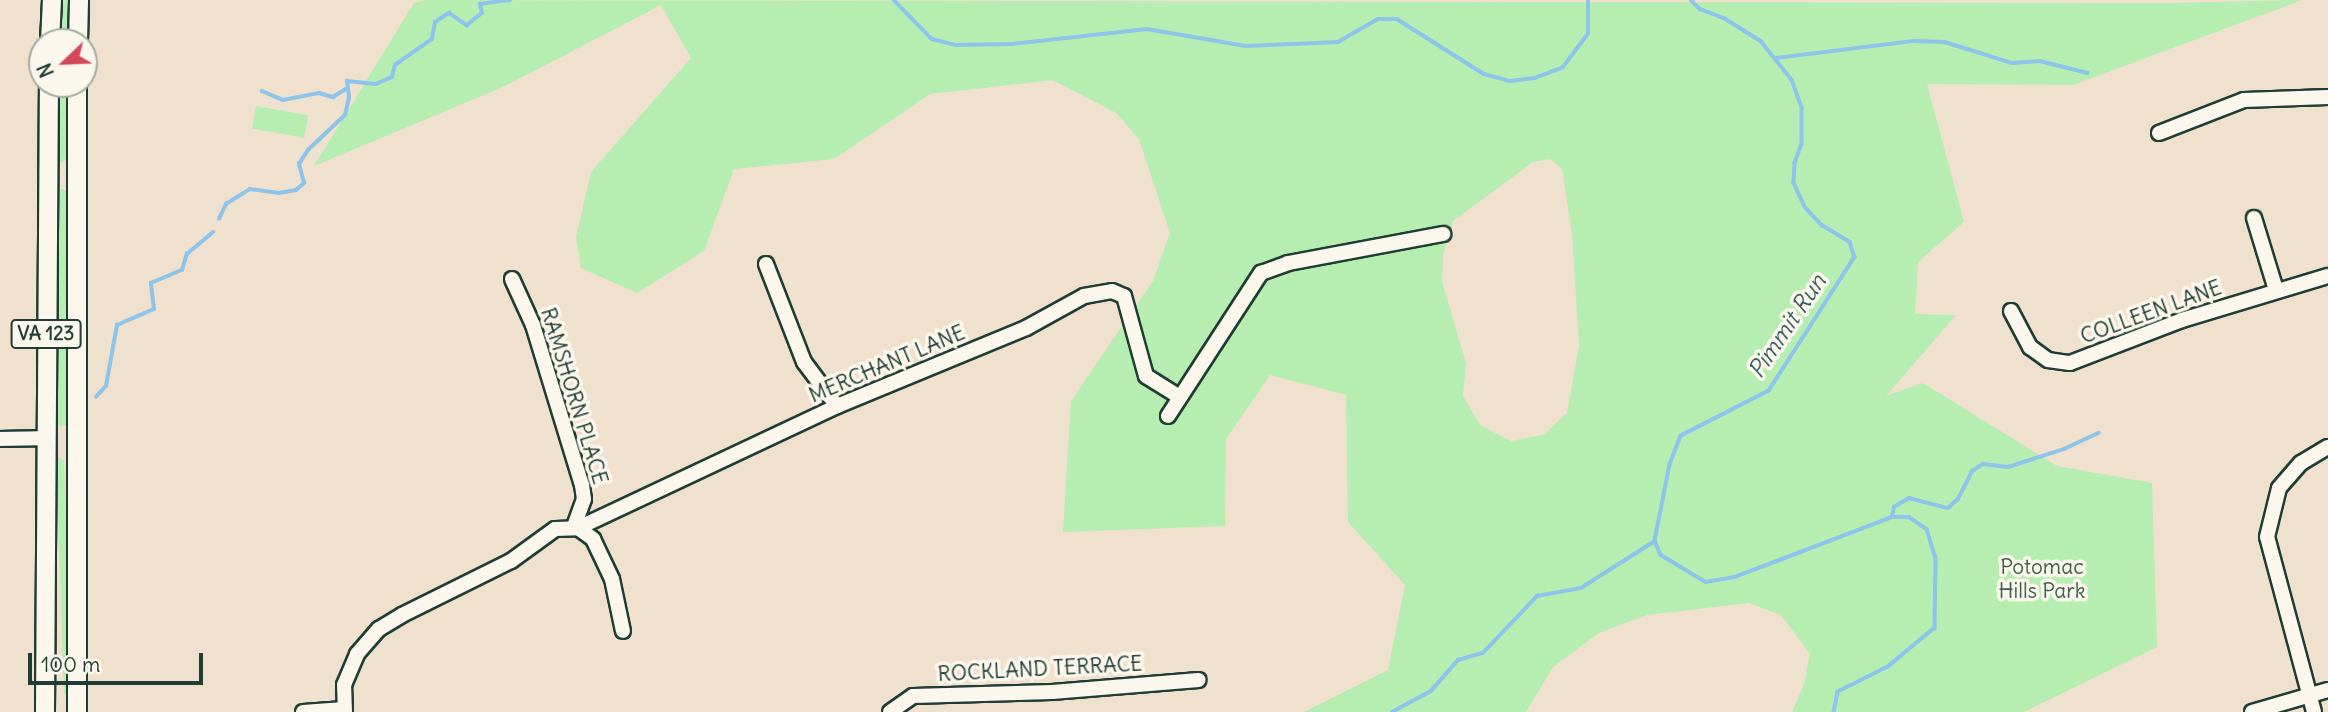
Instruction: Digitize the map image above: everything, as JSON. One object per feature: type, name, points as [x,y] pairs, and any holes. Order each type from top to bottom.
[{"type":"main road","points":[[51,28],[52,0]]},
{"type":"main road","points":[[78,28],[79,0]]},
{"type":"main road","name":"VA 123","points":[[45,712],[49,98]]},
{"type":"main road","name":"VA 123","points":[[77,98],[77,712]]},
{"type":"main road","points":[[47,177],[75,179]]},
{"type":"main road","points":[[46,438],[76,438]]},
{"type":"street","points":[[2159,133],[2244,100],[2328,97]]},
{"type":"street","points":[[2254,218],[2276,290]]},
{"type":"street","points":[[1168,416],[1245,295],[1270,268],[1443,234]]},
{"type":"street","points":[[766,264],[804,362],[837,407]]},
{"type":"street","name":"COLLEEN LANE","points":[[2011,311],[2030,347],[2048,360],[2070,363],[2276,290],[2328,276]]},
{"type":"street","name":"RAMSHORN PLACE","points":[[512,279],[533,325],[582,485],[584,499],[576,528]]},
{"type":"street","name":"MERCHANT LANE","points":[[303,712],[344,711],[350,667],[379,629],[511,561],[555,529],[576,528],[837,407],[1026,328],[1084,296],[1112,291],[1128,303],[1146,376],[1179,397]]},
{"type":"street","points":[[0,439],[46,438]]},
{"type":"street","points":[[2314,712],[2268,553],[2268,520],[2289,474],[2328,447]]},
{"type":"street","points":[[576,528],[593,539],[612,579],[624,631]]},
{"type":"street","name":"ROCKLAND TERRACE","points":[[890,712],[913,696],[1052,692],[1199,680]]},
{"type":"street","points":[[2252,712],[2328,691]]},
{"type":"green space","points":[[59,0],[74,0],[74,28],[59,28]]},
{"type":"green space","name":"Potomac Hills Park","points":[[426,0],[2166,3],[2302,0],[2073,85],[1927,84],[1964,222],[1918,262],[1915,314],[1956,315],[1886,396],[1923,383],[2057,466],[2152,483],[2157,647],[2024,712],[1792,712],[1804,684],[1810,654],[1781,615],[1749,603],[1647,615],[1599,633],[1553,667],[1526,712],[1304,712],[1388,670],[1405,585],[1348,522],[1346,395],[1270,375],[1226,439],[1225,526],[1063,532],[1071,401],[1153,281],[1170,233],[1139,139],[1116,113],[1053,80],[930,94],[834,159],[734,169],[704,251],[637,293],[581,268],[576,237],[591,172],[691,58],[661,5],[503,87],[314,166],[414,3]],"holes":[[[1550,159],[1562,169],[1572,233],[1579,346],[1567,413],[1543,435],[1511,441],[1480,425],[1463,396],[1466,363],[1442,282],[1443,255],[1453,221],[1533,162]]]},
{"type":"green space","points":[[56,98],[72,98],[71,155],[62,163],[54,158]]},
{"type":"green space","points":[[256,106],[308,115],[304,138],[252,129]]},
{"type":"green space","points":[[63,189],[70,194],[68,424],[60,427],[53,419],[56,190]]},
{"type":"green space","points":[[56,456],[64,460],[70,644],[69,691],[64,695]]},
{"type":"waterway","points":[[219,219],[226,204],[250,189],[279,193],[296,190],[304,183],[299,164],[308,150],[345,115],[349,97],[347,81],[376,84],[392,77],[395,65],[432,39],[435,22],[449,13],[467,25],[482,13],[480,4],[510,0]]},
{"type":"waterway","name":"Pimmit Run","points":[[894,0],[932,39],[956,45],[1012,44],[1147,29],[1246,46],[1338,42],[1378,19],[1397,19],[1484,74],[1510,81],[1535,78],[1563,67],[1588,34],[1588,0]]},
{"type":"waterway","name":"Pimmit Run","points":[[1691,0],[1700,9],[1724,18],[1761,41],[1792,80],[1802,108],[1802,144],[1795,163],[1794,183],[1805,207],[1822,225],[1850,242],[1855,257],[1769,391],[1681,436],[1670,465],[1655,541],[1661,555],[1706,582],[1735,577],[1892,517],[1909,517],[1927,529],[1936,558],[1935,628],[1888,667],[1838,692],[1834,712]]},
{"type":"waterway","points":[[1777,58],[1914,41],[1945,42],[2012,63],[2040,61],[2088,73]]},
{"type":"waterway","points":[[262,91],[283,100],[319,93],[333,97],[346,89]]},
{"type":"waterway","points":[[96,397],[106,386],[117,325],[154,309],[151,283],[182,270],[187,254],[213,232]]},
{"type":"waterway","points":[[1892,517],[1894,507],[1909,498],[1948,508],[1958,499],[1972,471],[1983,464],[2008,467],[2064,449],[2099,433]]},
{"type":"waterway","points":[[1392,712],[1431,691],[1458,660],[1483,653],[1537,596],[1581,588],[1655,541]]}]
